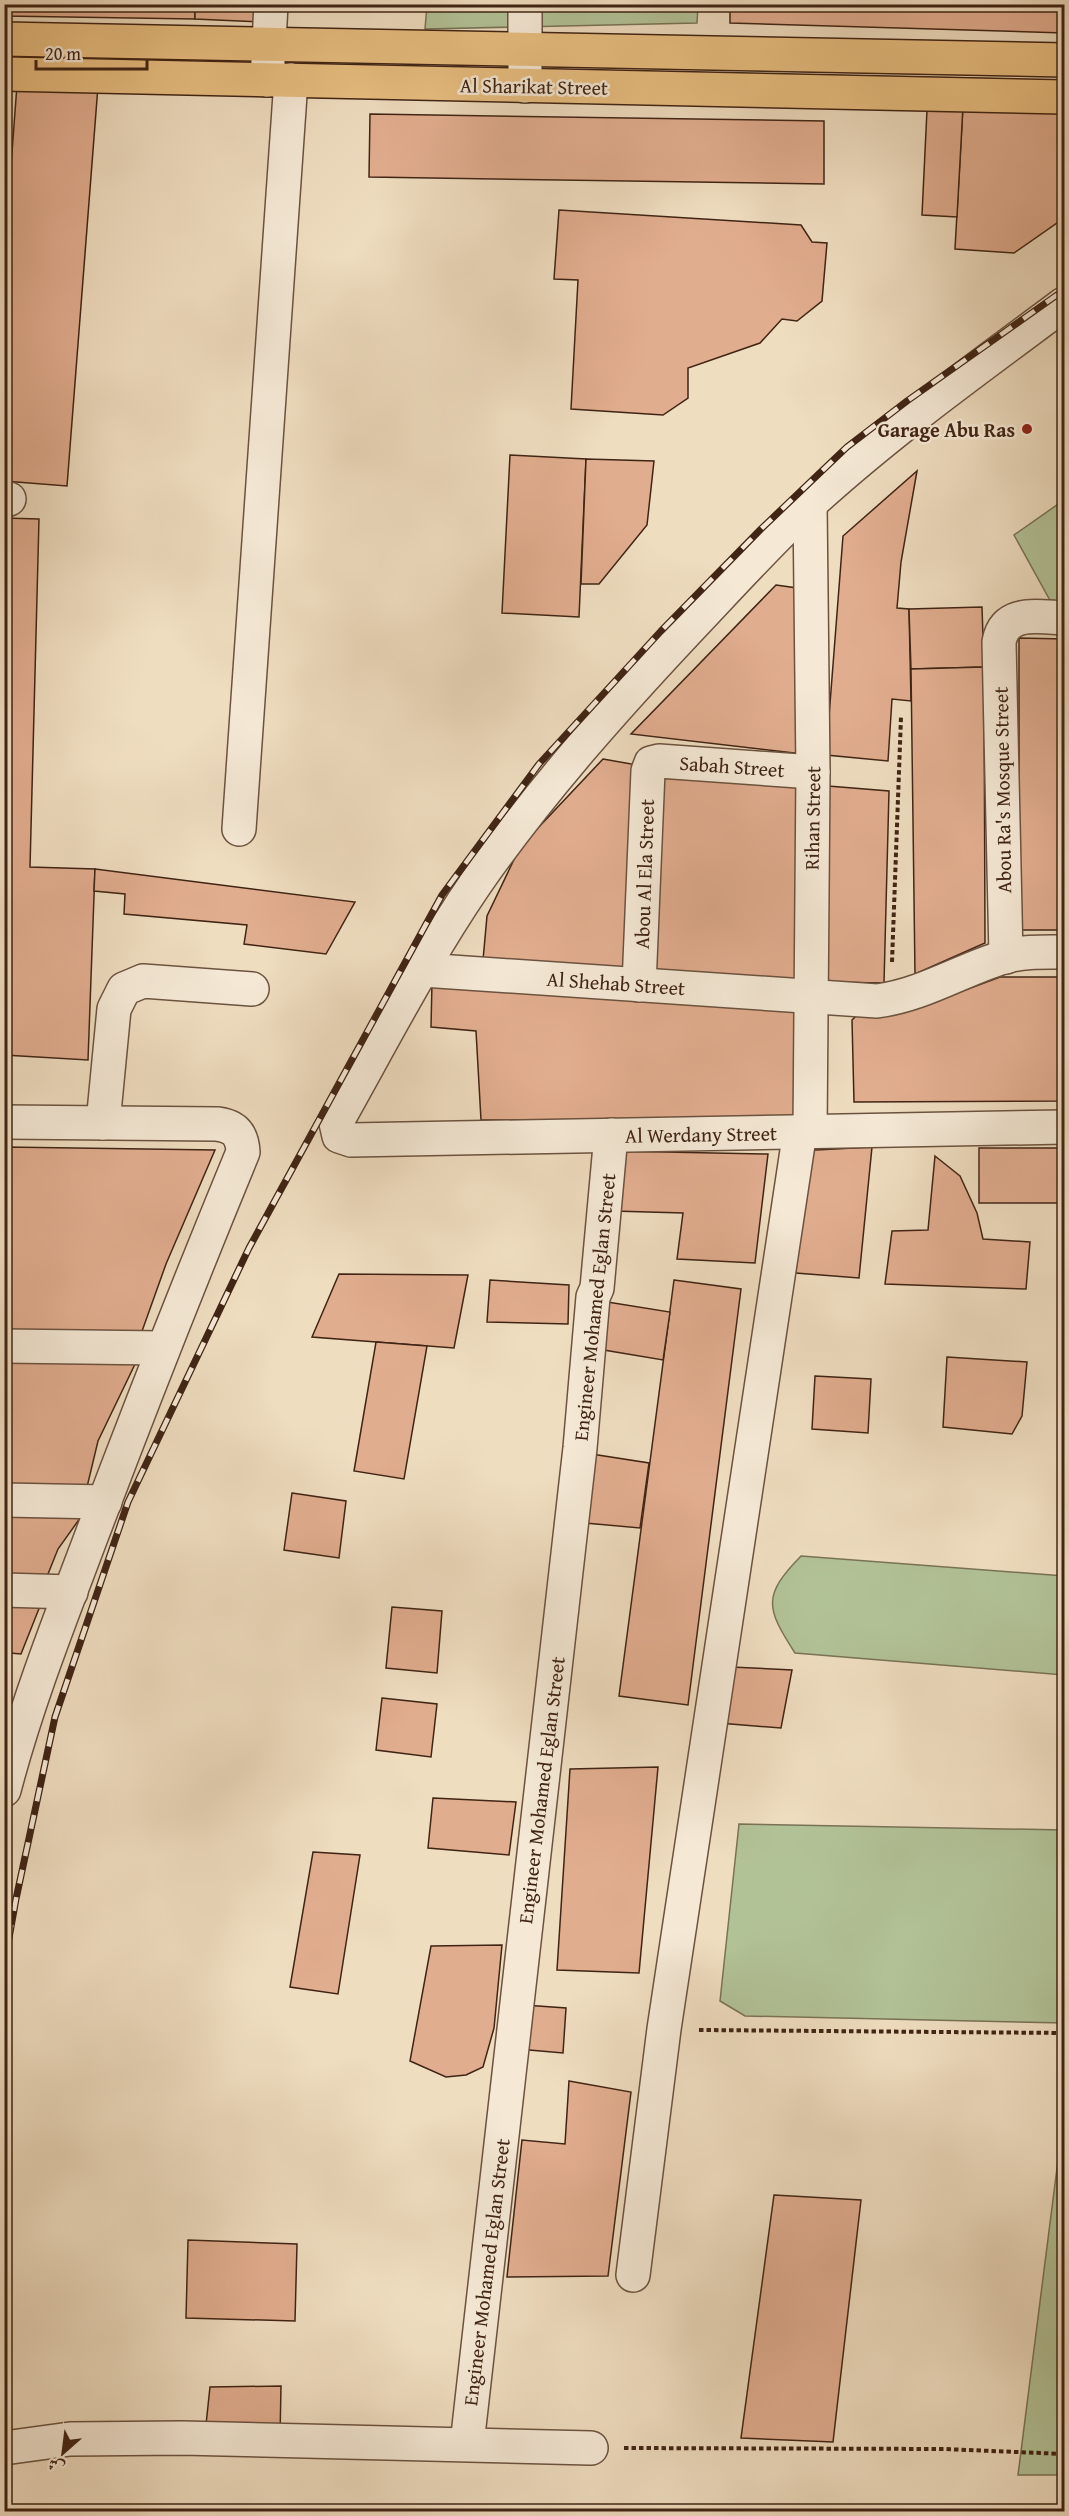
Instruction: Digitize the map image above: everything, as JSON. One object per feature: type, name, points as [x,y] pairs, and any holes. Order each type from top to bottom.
[{"type":"main road","name":"Al Sharikat Street","points":[[4,39],[1065,60]]},
{"type":"main road","name":"Al Sharikat Street","points":[[4,74],[1065,97]]},
{"type":"street","points":[[239,829],[279,80],[269,45],[271,4]]},
{"type":"street","points":[[525,4],[525,86]]},
{"type":"street","points":[[423,970],[482,876],[520,823],[602,722],[810,504],[952,387],[1065,304]]},
{"type":"street","name":"Rihan Street","points":[[633,2275],[664,2029],[805,1132],[813,772],[810,504]]},
{"type":"street","name":"Abou Ra's Mosque Street","points":[[1006,957],[999,642],[1005,625],[1022,617],[1065,618]]},
{"type":"street","name":"Sabah Street","points":[[651,763],[659,761],[813,772]]},
{"type":"street","name":"Abou Al Ela Street","points":[[639,985],[648,771],[651,763]]},
{"type":"street","name":"Al Shehab Street","points":[[423,970],[863,1000],[891,999],[911,995],[1006,957],[1039,952],[1065,952]]},
{"type":"street","name":"Al Werdany Street","points":[[423,970],[336,1123],[339,1136],[351,1140],[1065,1127]]},
{"type":"street","points":[[103,1123],[114,1009],[124,989],[143,981],[252,989]]},
{"type":"street","points":[[4,1122],[217,1124],[228,1126],[236,1132],[242,1141],[243,1152],[162,1348],[71,1592],[10,1746],[4,1790]]},
{"type":"street","name":"Engineer Mohamed Eglan Street","points":[[467,2444],[580,1448],[593,1298],[597,1288],[611,1135]]},
{"type":"street","points":[[4,1347],[162,1348]]},
{"type":"street","points":[[4,1500],[105,1502]]},
{"type":"street","points":[[4,1590],[71,1592]]},
{"type":"street","points":[[4,2448],[70,2439],[182,2438],[591,2448]]},
{"type":"path","points":[[891,999],[901,717]]},
{"type":"path","points":[[664,2029],[1065,2033]]},
{"type":"path","points":[[591,2448],[944,2449],[1065,2454]]},
{"type":"green space","points":[[427,5],[698,5],[697,23],[425,29]]},
{"type":"green space","points":[[1064,500],[1064,604],[1052,604],[1014,535]]},
{"type":"green space","points":[[801,1556],[1064,1576],[1064,1675],[795,1653],[778,1624],[772,1603],[774,1592],[780,1582]]},
{"type":"green space","points":[[739,1824],[1064,1830],[1064,2023],[745,2016],[720,2001]]},
{"type":"green space","points":[[1064,2113],[1064,2475],[1018,2475]]},
{"type":"building","points":[[4,4],[195,4],[195,19],[4,16]]},
{"type":"building","points":[[195,4],[260,4],[259,22],[195,19]]},
{"type":"building","points":[[730,4],[1064,4],[1064,33],[730,23]]},
{"type":"building","points":[[17,85],[98,86],[67,486],[4,481],[4,260]]},
{"type":"building","points":[[963,106],[1064,111],[1064,218],[1014,253],[955,249]]},
{"type":"building","points":[[963,106],[957,217],[922,215],[927,110]]},
{"type":"building","points":[[370,114],[824,121],[824,184],[369,177]]},
{"type":"building","points":[[559,210],[801,225],[812,242],[827,243],[822,301],[797,321],[782,319],[760,343],[688,368],[688,398],[663,415],[571,409],[578,280],[554,279]]},
{"type":"building","points":[[510,455],[586,459],[579,617],[502,613]]},
{"type":"building","points":[[586,459],[654,461],[647,525],[599,584],[581,584]]},
{"type":"building","points":[[917,471],[901,562],[897,608],[909,609],[911,701],[892,699],[888,761],[826,755],[843,536]]},
{"type":"building","points":[[4,518],[39,519],[30,867],[95,869],[88,1060],[4,1055]]},
{"type":"building","points":[[776,585],[804,589],[803,754],[631,734]]},
{"type":"building","points":[[982,607],[984,667],[911,669],[909,609]]},
{"type":"building","points":[[1019,638],[1064,639],[1064,930],[1019,930]]},
{"type":"building","points":[[984,667],[985,943],[915,974],[911,669]]},
{"type":"building","points":[[603,759],[637,765],[626,968],[483,960],[487,916],[520,847]]},
{"type":"building","points":[[663,764],[803,784],[804,980],[652,969]]},
{"type":"building","points":[[828,786],[889,791],[884,983],[827,982]]},
{"type":"building","points":[[95,869],[355,902],[326,954],[244,944],[247,925],[124,914],[125,894],[94,891]]},
{"type":"building","points":[[1000,977],[1064,977],[1064,1101],[854,1102],[852,1020],[862,1010],[917,1008]]},
{"type":"building","points":[[432,982],[798,1009],[800,1121],[481,1120],[476,1031],[431,1027]]},
{"type":"building","points":[[4,1147],[215,1150],[166,1264],[141,1334],[4,1332]]},
{"type":"building","points":[[872,1147],[859,1278],[783,1272],[797,1151]]},
{"type":"building","points":[[979,1148],[1064,1148],[1064,1203],[979,1203]]},
{"type":"building","points":[[614,1151],[768,1154],[755,1263],[677,1259],[683,1213],[613,1211]]},
{"type":"building","points":[[935,1156],[960,1176],[977,1213],[983,1239],[1030,1242],[1026,1289],[885,1284],[892,1231],[928,1230]]},
{"type":"building","points":[[339,1274],[468,1275],[454,1348],[312,1337]]},
{"type":"building","points":[[490,1280],[569,1285],[568,1324],[487,1322]]},
{"type":"building","points":[[674,1280],[741,1289],[688,1705],[619,1696]]},
{"type":"building","points":[[595,1300],[670,1312],[663,1360],[592,1348]]},
{"type":"building","points":[[376,1342],[427,1346],[404,1479],[354,1471]]},
{"type":"building","points":[[947,1357],[1027,1362],[1022,1416],[1012,1434],[943,1427]]},
{"type":"building","points":[[4,1358],[137,1360],[98,1441],[87,1487],[4,1486]]},
{"type":"building","points":[[815,1376],[871,1379],[868,1433],[812,1429]]},
{"type":"building","points":[[1064,1381],[1064,1438],[1059,1437]]},
{"type":"building","points":[[585,1453],[649,1463],[640,1528],[574,1522]]},
{"type":"building","points":[[292,1493],[346,1501],[339,1558],[284,1550]]},
{"type":"building","points":[[4,1512],[83,1514],[58,1549],[46,1579],[4,1578]]},
{"type":"building","points":[[4,1601],[42,1601],[21,1654],[10,1653],[4,1694]]},
{"type":"building","points":[[392,1607],[442,1611],[437,1673],[386,1668]]},
{"type":"building","points":[[731,1667],[792,1670],[781,1728],[719,1723]]},
{"type":"building","points":[[382,1698],[437,1704],[431,1757],[376,1750]]},
{"type":"building","points":[[658,1767],[639,1973],[557,1970],[570,1769]]},
{"type":"building","points":[[433,1798],[516,1802],[509,1855],[428,1848]]},
{"type":"building","points":[[313,1852],[360,1855],[338,1994],[290,1987]]},
{"type":"building","points":[[502,1945],[494,2028],[483,2067],[466,2075],[446,2077],[410,2061],[431,1946]]},
{"type":"building","points":[[524,2005],[566,2008],[563,2053],[518,2049]]},
{"type":"building","points":[[569,2081],[631,2092],[608,2276],[507,2277],[522,2140],[565,2144]]},
{"type":"building","points":[[774,2195],[861,2200],[833,2442],[741,2438]]},
{"type":"building","points":[[188,2240],[297,2244],[295,2321],[186,2318]]},
{"type":"building","points":[[281,2386],[280,2437],[205,2434],[210,2387]]},
{"type":"railway","points":[[4,1966],[55,1717],[128,1502],[249,1248],[442,895],[539,764],[661,631],[761,529],[847,447],[907,401],[1064,290]]},
{"type":"place","name":"Garage Abu Ras","points":[[1027,429]]}]
